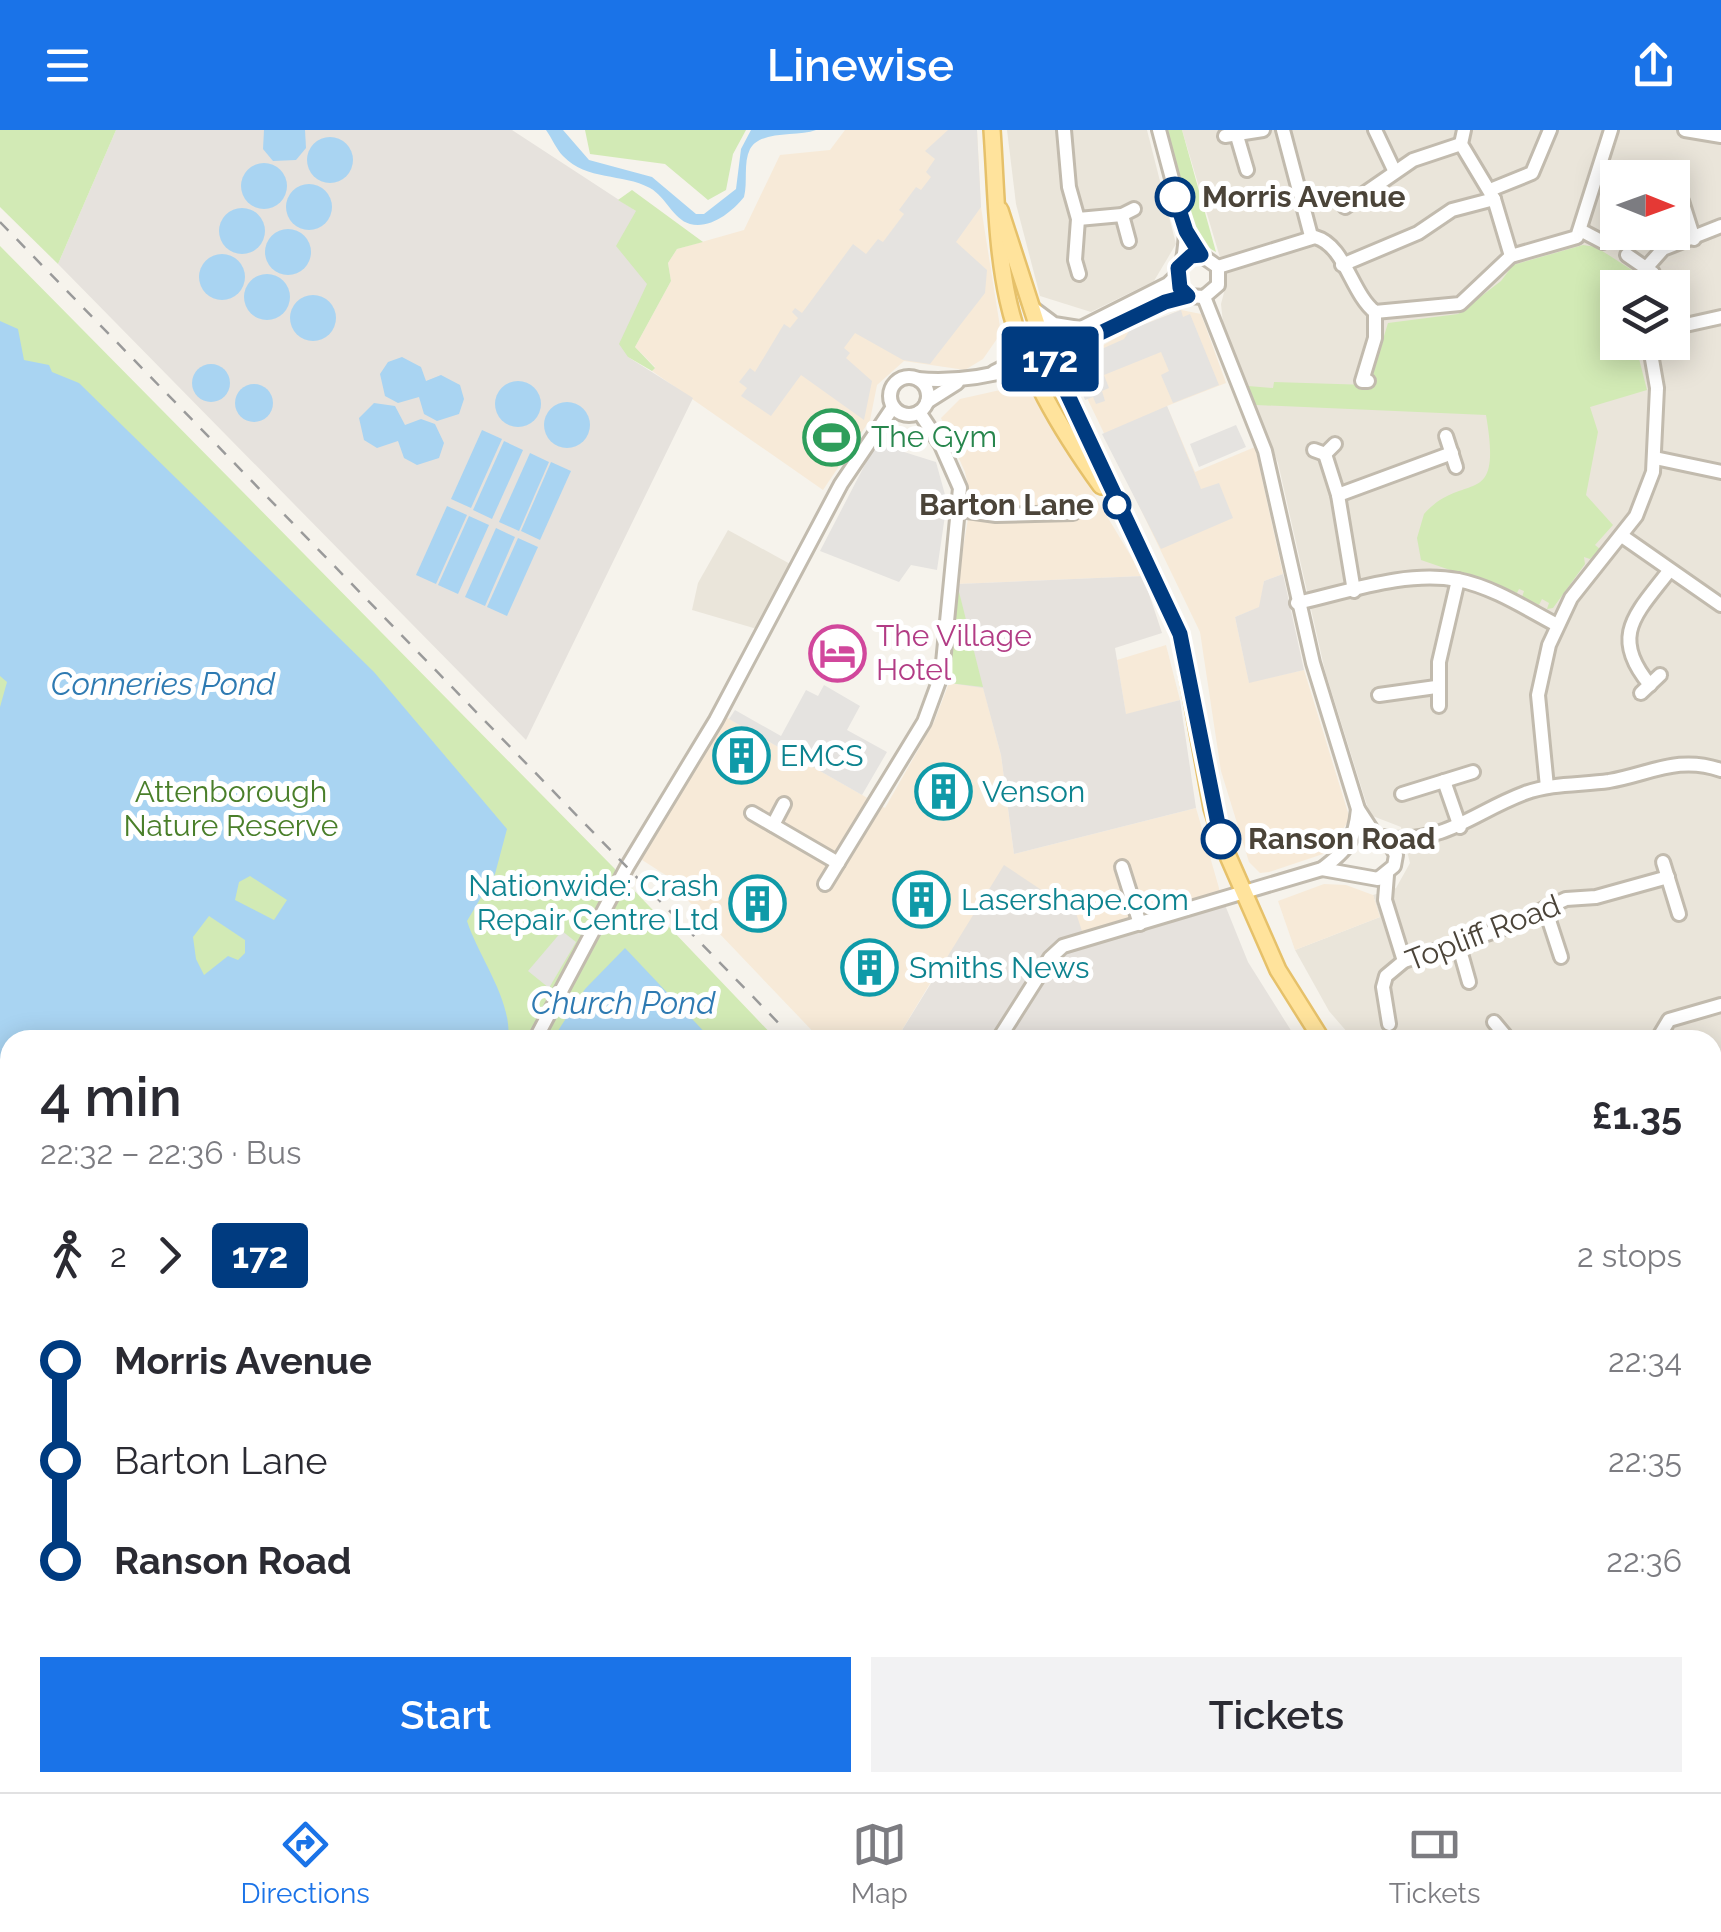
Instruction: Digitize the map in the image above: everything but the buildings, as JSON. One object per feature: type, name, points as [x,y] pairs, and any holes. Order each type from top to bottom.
[{"type":"main road","points":[[992,130],[1008,300],[1028,360],[1066,434],[1121,514]]},
{"type":"main road","points":[[1000,210],[1047,352],[1180,634],[1212,808],[1242,895],[1278,970],[1316,1030]]},
{"type":"street","points":[[1064,130],[1069,187],[1078,220],[1072,265]]},
{"type":"street","points":[[1160,130],[1186,231],[1201,255],[1218,267]]},
{"type":"street","points":[[1246,170],[1231,136],[1263,130]]},
{"type":"street","points":[[1283,130],[1311,236]]},
{"type":"street","points":[[1374,130],[1394,170]]},
{"type":"street","points":[[1342,266],[1418,233],[1452,210],[1492,195],[1532,173],[1550,130]]},
{"type":"street","points":[[1376,312],[1460,304],[1511,256],[1572,240],[1582,231],[1611,130]]},
{"type":"street","points":[[1685,130],[1721,136]]},
{"type":"street","points":[[1345,206],[1394,170],[1462,137],[1492,195],[1511,256]]},
{"type":"street","points":[[1078,220],[1128,212],[1129,240]]},
{"type":"street","points":[[1690,226],[1694,239]]},
{"type":"street","points":[[1627,255],[1647,268],[1660,251],[1721,226]]},
{"type":"street","points":[[1047,352],[1080,328],[1153,294],[1176,277],[1183,261],[1186,231]]},
{"type":"street","points":[[1582,231],[1600,240]]},
{"type":"street","points":[[1218,267],[1311,236],[1330,244],[1376,312],[1375,338],[1362,381],[1368,381]]},
{"type":"street","points":[[1183,261],[1201,255]]},
{"type":"street","points":[[1204,298],[1218,285],[1218,267]]},
{"type":"street","points":[[1176,277],[1188,296]]},
{"type":"street","points":[[539,1030],[627,867],[716,720],[840,484],[893,407],[890,392],[896,382],[918,379],[957,383],[988,377],[1165,302],[1188,296],[1204,298]]},
{"type":"street","points":[[1204,298],[1265,450],[1282,511],[1297,603],[1358,810],[1373,832],[1389,839],[1418,840]]},
{"type":"street","points":[[1030,304],[1044,319],[1080,328]]},
{"type":"street","points":[[1690,324],[1721,317]]},
{"type":"street","points":[[1547,787],[1538,696],[1557,624],[1643,502],[1655,458],[1658,388],[1653,360]]},
{"type":"street","points":[[825,884],[924,722],[939,687],[960,488],[923,407],[928,393],[918,379]]},
{"type":"street","points":[[893,407],[908,415],[957,383]]},
{"type":"street","points":[[1338,495],[1454,460],[1446,436]]},
{"type":"street","points":[[1325,449],[1338,495],[1354,590]]},
{"type":"street","points":[[1655,458],[1721,472]]},
{"type":"street","points":[[960,510],[996,515],[1073,513]]},
{"type":"street","points":[[1622,536],[1721,605]]},
{"type":"street","points":[[1650,684],[1634,665],[1628,639],[1639,610],[1669,571]]},
{"type":"street","points":[[1297,603],[1415,579],[1458,580],[1489,590],[1557,624]]},
{"type":"street","points":[[1439,706],[1436,688],[1458,580]]},
{"type":"street","points":[[1389,698],[1436,688]]},
{"type":"street","points":[[1385,900],[1387,875],[1396,855],[1418,840],[1460,827],[1513,798],[1547,787],[1612,780],[1670,764],[1721,770]]},
{"type":"street","points":[[1402,794],[1473,772]]},
{"type":"street","points":[[1444,781],[1460,827]]},
{"type":"street","points":[[772,824],[784,804]]},
{"type":"street","points":[[1354,873],[1352,844],[1358,810]]},
{"type":"street","points":[[752,813],[838,863]]},
{"type":"street","points":[[1005,1030],[1057,950],[1322,868],[1373,832]]},
{"type":"street","points":[[1389,839],[1396,855]]},
{"type":"street","points":[[1663,862],[1680,914]]},
{"type":"street","points":[[1122,867],[1140,924]]},
{"type":"street","points":[[1322,868],[1371,880],[1385,900],[1404,961]]},
{"type":"street","points":[[1371,880],[1387,875]]},
{"type":"street","name":"Topliff Road","points":[[1389,1024],[1383,1002],[1386,976],[1404,961],[1499,930],[1566,899],[1596,897],[1668,877]]},
{"type":"street","points":[[1545,908],[1561,957]]},
{"type":"street","points":[[1458,943],[1469,982]]},
{"type":"street","name":"Topliff Road","points":[[1368,1006],[1383,1002]]},
{"type":"street","points":[[1663,1030],[1669,1020],[1721,1004]]},
{"type":"street","points":[[1494,1022],[1501,1030]]},
{"type":"shaded area","points":[[116,130],[512,130],[636,211],[648,284],[628,357],[693,398],[526,740],[58,264]]},
{"type":"shaded area","points":[[845,130],[977,130],[981,207],[1001,333],[983,359],[965,370],[904,361],[877,385],[870,420],[823,490],[652,371],[655,367],[635,347],[671,281],[668,263],[677,249],[744,230],[780,155],[830,150]]},
{"type":"shaded area","points":[[948,130],[977,130],[981,207],[956,242],[987,270],[985,293],[930,364],[903,360],[855,333],[844,348],[850,353],[846,358],[872,381],[864,420],[801,375],[771,416],[741,396],[747,388],[739,382],[750,368],[755,372],[784,324],[790,328],[798,318],[792,312],[795,308],[802,313],[853,244],[866,254],[878,239],[883,242],[904,214],[899,210],[916,187],[921,190],[931,177],[926,172],[935,159],[925,151]]},
{"type":"shaded area","points":[[1007,130],[1147,130],[1176,244],[1154,281],[1091,312],[1040,296],[1016,204]]},
{"type":"shaded area","points":[[1182,130],[1721,130],[1721,1030],[1345,1030],[1329,1011],[1295,950],[1380,917],[1373,895],[1396,888],[1410,863],[1401,827],[1370,815],[1325,671],[1278,463],[1223,323],[1221,304],[1227,281]]},
{"type":"shaded area","points":[[1181,310],[1201,314],[1226,383],[1167,406],[1195,472],[1255,447],[1283,574],[1264,581],[1260,607],[1235,617],[1249,682],[1304,670],[1350,819],[1326,853],[1269,872],[1260,873],[1249,862],[1221,771],[1200,632],[1073,369],[1077,360],[1130,330]]},
{"type":"shaded area","points":[[1181,310],[1183,317],[1190,314],[1219,385],[1173,403],[1161,375],[1169,371],[1161,352],[1104,375],[1109,388],[1102,391],[1105,401],[1096,404],[1093,397],[1085,400],[1073,369],[1079,367],[1077,360],[1124,339],[1130,330]]},
{"type":"shaded area","points":[[1023,385],[1032,392],[1143,576],[957,584],[971,501],[965,472],[941,418],[960,399]]},
{"type":"shaded area","points":[[1167,406],[1201,489],[1219,483],[1233,518],[1161,549],[1102,434]]},
{"type":"shaded area","points":[[1236,425],[1246,447],[1199,467],[1190,444]]},
{"type":"shaded area","points":[[888,447],[936,462],[947,502],[937,570],[911,565],[899,582],[820,551],[872,451]]},
{"type":"shaded area","points":[[728,530],[792,565],[757,629],[692,610],[698,583]]},
{"type":"shaded area","points":[[1283,574],[1304,670],[1249,683],[1235,617],[1259,607],[1264,581]]},
{"type":"shaded area","points":[[1143,576],[1162,633],[1115,648],[1126,714],[1180,700],[1196,808],[1014,854],[1001,755],[983,688],[949,683],[957,584]]},
{"type":"shaded area","points":[[1166,645],[1180,700],[1126,715],[1117,660]]},
{"type":"shaded area","points":[[949,683],[983,687],[1001,755],[1014,854],[1196,808],[1221,895],[1083,934],[946,957],[902,1030],[811,1030],[677,889],[678,883],[639,858],[724,716],[885,808],[934,722]]},
{"type":"shaded area","points":[[824,685],[860,706],[847,730],[887,752],[862,795],[729,719],[735,710],[781,736],[806,690],[818,696]]},
{"type":"shaded area","points":[[1004,865],[1076,913],[1083,934],[1221,895],[1248,962],[1291,1030],[902,1030]]},
{"type":"shaded area","points":[[1324,884],[1346,885],[1373,895],[1380,917],[1295,950],[1278,901]]},
{"type":"shaded area","points":[[562,931],[576,942],[549,988],[528,971]]},
{"type":"green space","points":[[0,130],[116,130],[58,264],[0,207]]},
{"type":"green space","points":[[585,130],[746,130],[733,154],[726,190],[708,200],[665,164],[590,154]]},
{"type":"green space","points":[[1168,130],[1182,130],[1216,252],[1204,243],[1187,215]]},
{"type":"green space","points":[[632,190],[703,242],[677,249],[668,263],[671,281],[635,347],[655,368],[652,371],[628,357],[619,344],[647,284],[616,246],[636,211],[618,200]]},
{"type":"green space","points":[[1583,245],[1596,247],[1632,270],[1600,270],[1600,360],[1639,360],[1647,390],[1590,407],[1598,432],[1586,495],[1613,525],[1595,545],[1600,549],[1590,559],[1584,557],[1585,564],[1553,608],[1547,609],[1549,603],[1542,599],[1539,605],[1522,597],[1524,591],[1519,589],[1517,593],[1421,560],[1417,538],[1424,514],[1439,501],[1484,478],[1490,446],[1486,415],[1256,405],[1248,386],[1273,388],[1274,382],[1369,385],[1388,323],[1458,314],[1501,281],[1513,265]]},
{"type":"green space","name":"Conneries Pond","points":[[0,246],[615,869],[615,877],[628,884],[767,1030],[0,1030]]},
{"type":"green space","points":[[957,584],[983,687],[949,683]]},
{"type":"water","points":[[264,130],[305,130],[306,148],[296,160],[273,161],[263,149]]},
{"type":"water","points":[[546,130],[563,130],[589,160],[652,177],[696,214],[704,214],[736,189],[741,149],[751,130],[816,130],[770,136],[755,143],[747,160],[744,197],[720,218],[698,225],[679,218],[650,188],[572,164]]},
{"type":"water","points":[[330,137],[346,144],[353,160],[346,176],[330,183],[314,176],[307,160],[314,144]]},
{"type":"water","points":[[264,163],[280,170],[287,186],[280,202],[264,209],[248,202],[241,186],[248,170]]},
{"type":"water","points":[[309,184],[325,191],[332,207],[325,223],[309,230],[293,223],[286,207],[293,191]]},
{"type":"water","points":[[242,208],[258,215],[265,231],[258,247],[242,254],[226,247],[219,231],[226,215]]},
{"type":"water","points":[[288,229],[304,236],[311,252],[304,268],[288,275],[272,268],[265,252],[272,236]]},
{"type":"water","points":[[222,254],[238,261],[245,277],[238,293],[222,300],[206,293],[199,277],[206,261]]},
{"type":"water","points":[[267,274],[283,281],[290,297],[283,313],[267,320],[251,313],[244,297],[251,281]]},
{"type":"water","points":[[313,295],[329,302],[336,318],[329,334],[313,341],[297,334],[290,318],[297,302]]},
{"type":"water","name":"Conneries Pond","points":[[0,321],[18,329],[24,360],[49,365],[52,372],[79,383],[374,672],[507,829],[495,874],[467,921],[500,995],[508,1030],[0,1030],[0,707],[7,682],[0,676]],"holes":[[[250,876],[287,900],[274,920],[235,900],[239,882]],[[209,916],[245,940],[245,953],[238,960],[228,956],[204,975],[196,959],[193,937]]]},
{"type":"water","points":[[402,357],[421,367],[426,381],[441,375],[460,385],[464,399],[459,414],[437,421],[424,414],[419,397],[398,403],[385,396],[380,374],[388,362]]},
{"type":"water","points":[[211,364],[225,369],[230,383],[225,397],[211,402],[197,397],[192,383],[197,369]]},
{"type":"water","points":[[518,381],[534,388],[541,404],[534,420],[518,427],[502,420],[495,404],[502,388]]},
{"type":"water","points":[[254,384],[268,389],[273,403],[268,417],[254,422],[240,417],[235,403],[240,389]]},
{"type":"water","points":[[567,402],[583,409],[590,425],[583,441],[567,448],[551,441],[544,425],[551,409]]},
{"type":"water","points":[[374,403],[395,406],[405,425],[421,419],[435,424],[444,443],[439,458],[417,465],[404,458],[398,441],[377,448],[364,440],[359,418]]},
{"type":"water","points":[[482,430],[502,439],[471,508],[451,499]]},
{"type":"water","points":[[504,441],[523,450],[492,519],[473,510]]},
{"type":"water","points":[[530,453],[549,462],[519,531],[499,522]]},
{"type":"water","points":[[551,462],[571,471],[540,540],[521,531]]},
{"type":"water","points":[[447,506],[467,515],[436,584],[416,575]]},
{"type":"water","points":[[469,516],[489,525],[458,594],[438,585]]},
{"type":"water","points":[[496,528],[515,537],[485,606],[465,597]]},
{"type":"water","points":[[518,538],[538,547],[507,616],[487,607]]},
{"type":"water","name":"Church Pond","points":[[625,948],[703,1030],[558,1030],[585,989]]},
{"type":"railway","points":[[0,222],[785,1030]]},
{"type":"bus line","name":"172","points":[[1175,197],[1186,231],[1201,255],[1191,256],[1178,268],[1176,277],[1188,296],[1165,302],[1050,357],[1180,634],[1221,839]]},
{"type":"place","name":"Morris Avenue","points":[[1175,197]]},
{"type":"place","name":"The Gym","points":[[832,437]]},
{"type":"place","name":"Barton Lane","points":[[1117,505]]},
{"type":"place","name":"The Village Hotel","points":[[837,653]]},
{"type":"place","name":"EMCS","points":[[741,756]]},
{"type":"place","name":"Venson","points":[[943,792]]},
{"type":"place","name":"Ranson Road","points":[[1221,839]]},
{"type":"place","name":"Lasershape.com","points":[[922,900]]},
{"type":"place","name":"Nationwide: Crash Repair Centre Ltd","points":[[758,903]]},
{"type":"place","name":"Smiths News","points":[[870,968]]},
{"type":"park label","name":"Attenborough Nature Reserve","points":[[231,809]]}]
